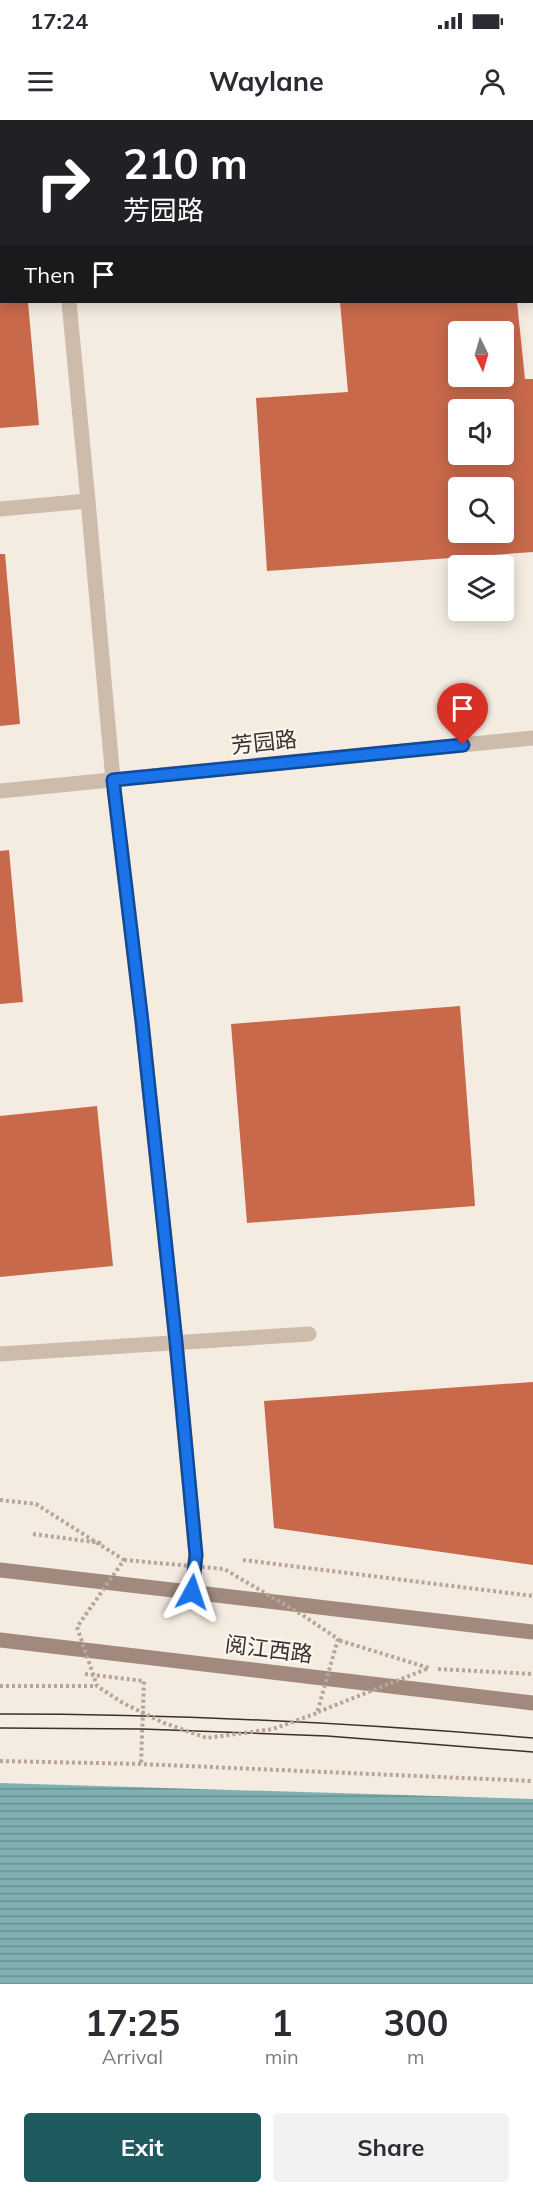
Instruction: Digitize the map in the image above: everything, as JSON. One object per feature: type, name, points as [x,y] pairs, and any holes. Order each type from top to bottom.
[{"type":"main road","points":[[0,1570],[533,1632]]},
{"type":"main road","name":"阅江西路","points":[[0,1640],[533,1703]]},
{"type":"street","points":[[69,303],[113,780],[176,1342],[196,1555],[192,1592]]},
{"type":"street","points":[[0,509],[88,501]]},
{"type":"street","name":"芳园路","points":[[0,791],[533,738]]},
{"type":"street","points":[[0,1354],[309,1335]]},
{"type":"path","points":[[0,1500],[36,1504],[124,1560],[224,1569],[304,1616],[338,1640],[429,1668],[533,1674]]},
{"type":"path","points":[[33,1534],[101,1543]]},
{"type":"path","points":[[97,1686],[77,1627],[124,1560]]},
{"type":"path","points":[[243,1560],[533,1596]]},
{"type":"path","points":[[317,1713],[338,1640]]},
{"type":"path","points":[[0,1686],[97,1686],[123,1703],[164,1723],[207,1738],[273,1729],[429,1668]]},
{"type":"path","points":[[85,1674],[144,1681],[141,1764]]},
{"type":"path","points":[[0,1761],[141,1764],[533,1781]]},
{"type":"water","points":[[0,1783],[533,1799],[533,1984],[0,1984]]},
{"type":"building","points":[[0,303],[28,303],[39,425],[0,428]]},
{"type":"building","points":[[340,303],[517,303],[525,379],[533,379],[533,552],[448,555],[448,558],[267,571],[256,398],[348,392]]},
{"type":"building","points":[[0,554],[5,554],[20,724],[0,726]]},
{"type":"building","points":[[9,850],[23,1002],[0,1004],[0,851]]},
{"type":"building","points":[[460,1006],[475,1206],[247,1223],[231,1024]]},
{"type":"building","points":[[97,1106],[113,1266],[0,1277],[0,1116]]},
{"type":"building","points":[[533,1382],[533,1565],[274,1528],[264,1401]]},
{"type":"tram line","points":[[0,1714],[266,1720],[533,1738]]},
{"type":"tram line","points":[[0,1728],[142,1729],[327,1736],[533,1752]]},
{"type":"route","points":[[192,1592],[196,1555],[176,1342],[142,1022],[113,780],[463,745]]}]
